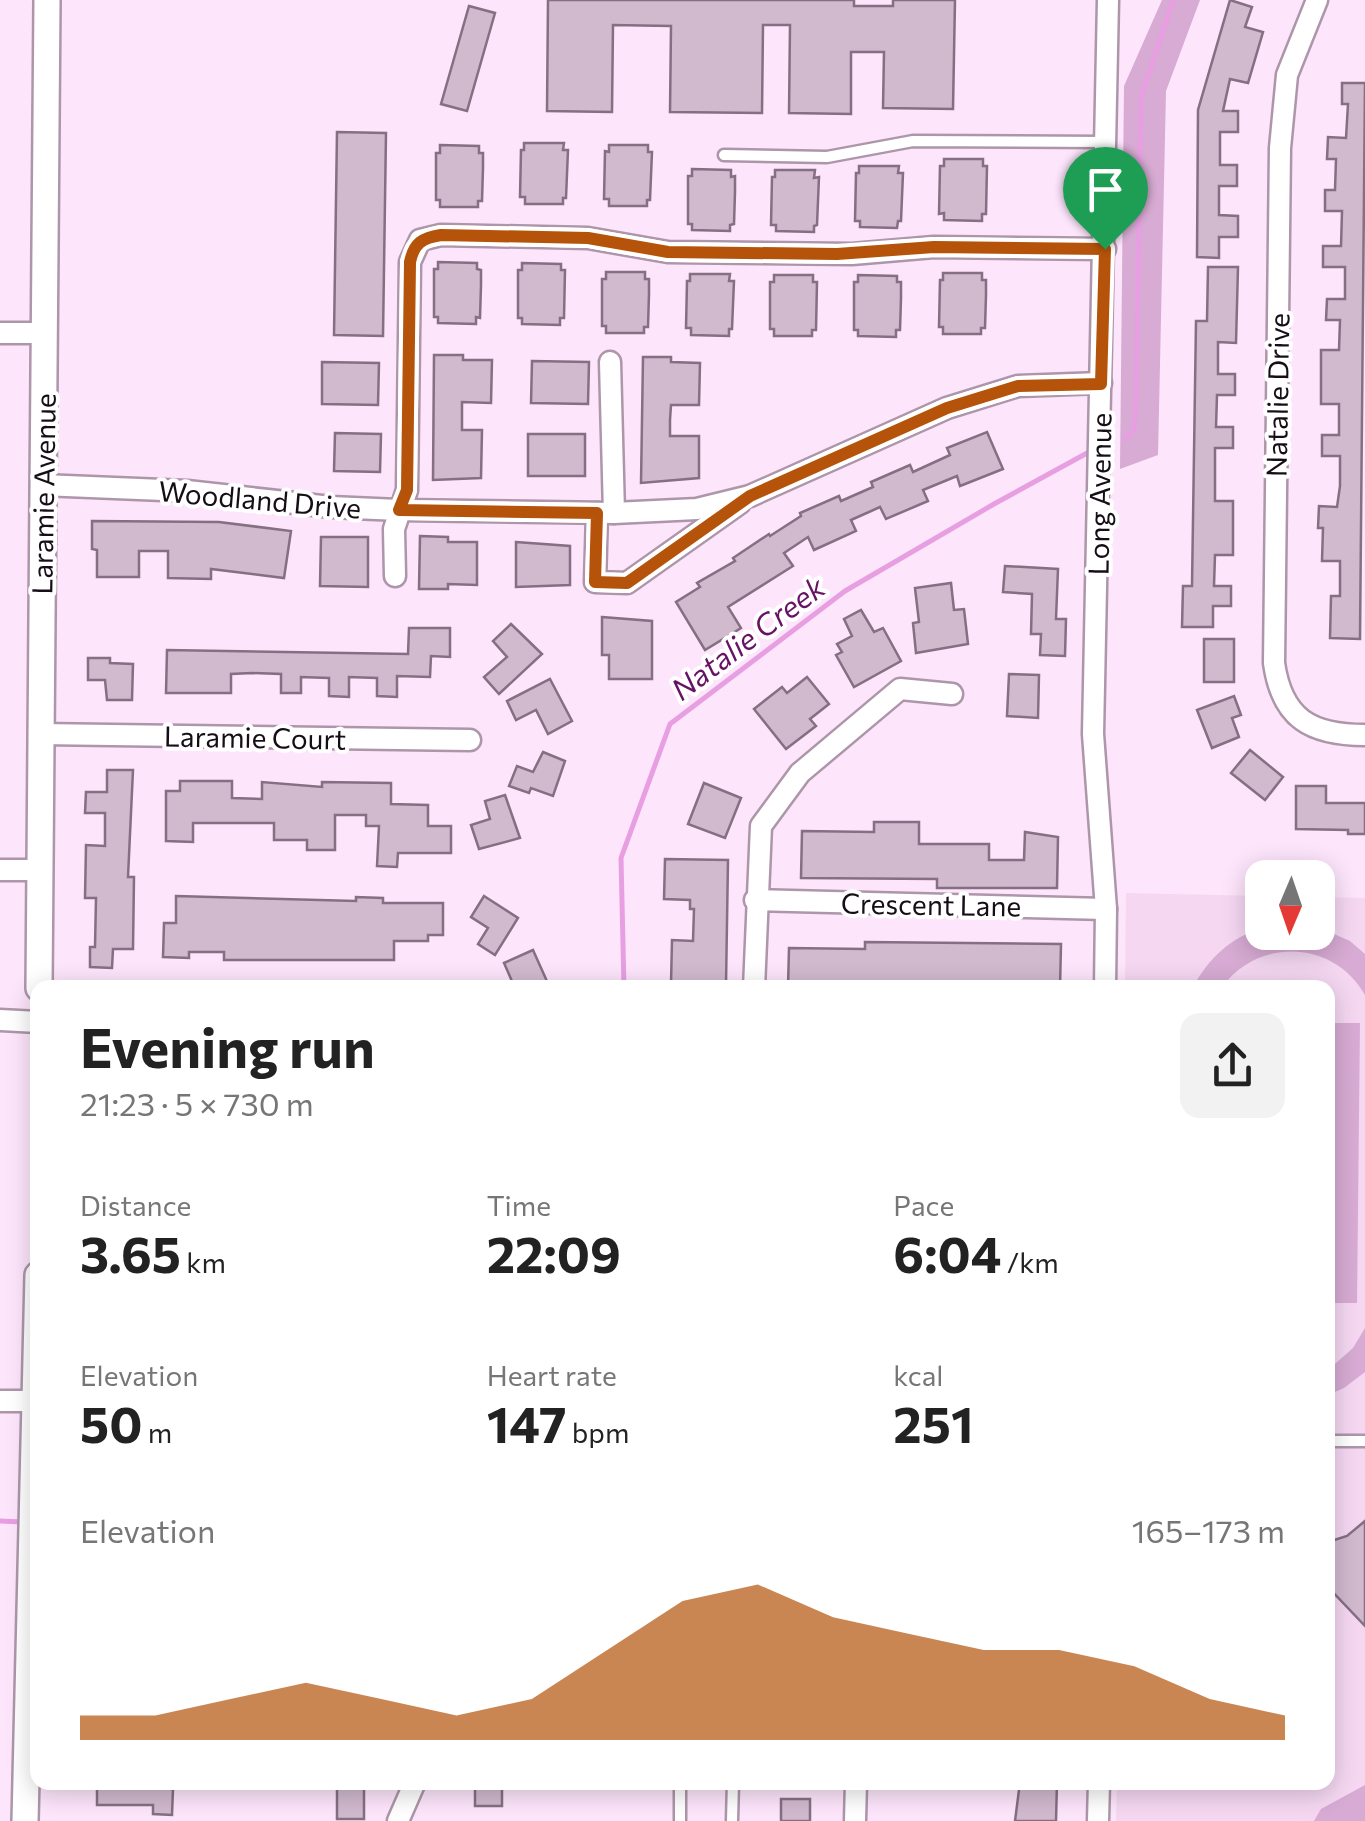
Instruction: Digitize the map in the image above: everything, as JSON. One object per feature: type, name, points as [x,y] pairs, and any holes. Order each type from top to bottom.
[{"type":"street","name":"Laramie Avenue","points":[[40,980],[47,0]]},
{"type":"street","name":"Long Avenue","points":[[1105,980],[1106,908],[1094,734],[1108,0]]},
{"type":"street","name":"Natalie Drive","points":[[1317,0],[1287,74],[1280,148],[1274,663],[1281,696],[1302,721],[1331,733],[1365,735]]},
{"type":"street","points":[[395,576],[394,529],[407,490],[410,262],[420,240],[441,235],[588,238],[646,251],[837,254],[934,247],[1105,249]]},
{"type":"street","points":[[0,333],[44,333]]},
{"type":"street","points":[[606,513],[610,362]]},
{"type":"street","name":"Woodland Drive","points":[[42,485],[186,491],[331,507],[399,510],[606,513],[697,509],[750,496],[964,402],[1018,386],[1101,384]]},
{"type":"street","name":"Woodland Drive","points":[[606,513],[595,582],[627,583],[750,496]]},
{"type":"street","points":[[754,980],[761,826],[800,773],[900,689],[952,694]]},
{"type":"street","name":"Laramie Court","points":[[40,734],[470,740]]},
{"type":"street","points":[[0,870],[39,870]]},
{"type":"street","name":"Crescent Lane","points":[[756,900],[1106,908]]},
{"type":"street","points":[[0,1020],[30,1022]]},
{"type":"street","points":[[0,1400],[30,1401]]},
{"type":"street","points":[[25,1821],[30,1607]]},
{"type":"street","points":[[398,1821],[411,1790]]},
{"type":"street","points":[[854,1821],[856,1790]]},
{"type":"street","points":[[1098,1821],[1099,1790]]},
{"type":"lane","points":[[724,155],[827,157],[913,140],[1106,142]]},
{"type":"lane","points":[[1335,1441],[1365,1441]]},
{"type":"lane","points":[[680,1790],[680,1821]]},
{"type":"lane","points":[[732,1821],[733,1790]]},
{"type":"shaded area","points":[[1162,0],[1200,0],[1166,91],[1158,455],[1120,469],[1124,86]]},
{"type":"shaded area","points":[[1126,893],[1245,896],[1245,950],[1335,950],[1335,897],[1365,898],[1365,1821],[1116,1821],[1117,1790],[1335,1790],[1335,980],[1125,980]]},
{"type":"shaded area","points":[[1335,934],[1350,941],[1365,954],[1365,995],[1335,964],[1316,955],[1296,952],[1256,959],[1229,980],[1198,980],[1222,950],[1245,935],[1245,950],[1335,950]]},
{"type":"shaded area","points":[[1335,1023],[1360,1023],[1357,1303],[1335,1303]]},
{"type":"shaded area","points":[[1365,1328],[1365,1372],[1335,1392],[1335,1364],[1353,1348]]},
{"type":"shaded area","points":[[1365,1785],[1365,1821],[1314,1821],[1321,1809]]},
{"type":"building","points":[[548,0],[854,0],[854,6],[893,6],[893,0],[955,0],[953,109],[883,108],[884,52],[851,52],[851,114],[789,113],[790,25],[763,25],[762,113],[670,112],[671,26],[613,25],[612,112],[547,111]]},
{"type":"building","points":[[1230,0],[1252,7],[1245,27],[1263,32],[1248,83],[1230,79],[1223,111],[1238,111],[1238,132],[1220,132],[1220,165],[1237,165],[1237,186],[1219,186],[1219,215],[1238,216],[1238,237],[1219,237],[1219,258],[1197,257],[1198,110]]},
{"type":"building","points":[[469,6],[495,13],[467,111],[441,104]]},
{"type":"building","points":[[1342,83],[1365,83],[1360,639],[1330,638],[1331,596],[1340,596],[1340,561],[1322,561],[1323,528],[1318,528],[1319,506],[1337,507],[1340,486],[1340,456],[1322,456],[1322,435],[1339,435],[1339,404],[1321,404],[1321,350],[1339,350],[1340,320],[1326,320],[1327,299],[1345,299],[1345,267],[1323,267],[1323,246],[1341,246],[1342,211],[1325,211],[1325,190],[1335,190],[1336,159],[1327,159],[1328,137],[1346,138],[1348,104],[1342,104]]},
{"type":"building","points":[[337,132],[386,133],[383,336],[334,335]]},
{"type":"building","points":[[524,143],[564,143],[563,150],[568,150],[563,204],[525,204],[525,197],[520,197]]},
{"type":"building","points":[[440,145],[479,146],[483,168],[482,201],[478,201],[478,207],[440,207],[440,200],[436,200],[436,153],[440,153]]},
{"type":"building","points":[[609,145],[648,145],[648,152],[652,152],[647,206],[609,206],[609,199],[604,199],[605,151],[609,152]]},
{"type":"building","points":[[944,159],[983,159],[983,166],[987,166],[986,214],[982,214],[982,221],[944,220],[944,213],[939,214],[940,166],[944,166]]},
{"type":"building","points":[[859,166],[899,166],[898,173],[903,173],[901,221],[897,228],[860,227],[860,221],[855,221]]},
{"type":"building","points":[[692,169],[731,170],[731,177],[735,176],[734,224],[730,231],[692,230],[692,224],[688,224],[688,176],[692,176]]},
{"type":"building","points":[[775,170],[815,170],[814,178],[819,177],[814,232],[776,231],[776,225],[771,225]]},
{"type":"building","points":[[438,262],[477,263],[481,285],[480,318],[476,317],[476,324],[438,323],[438,317],[434,317],[434,269],[438,269]]},
{"type":"building","points":[[522,263],[561,264],[561,270],[565,270],[564,318],[560,318],[560,325],[522,324],[522,318],[518,318],[518,270],[522,270]]},
{"type":"building","points":[[1208,267],[1238,267],[1236,343],[1218,342],[1218,374],[1235,374],[1235,395],[1217,395],[1216,427],[1233,427],[1233,448],[1215,448],[1215,501],[1233,501],[1233,555],[1215,555],[1214,586],[1231,586],[1231,606],[1213,606],[1213,627],[1182,627],[1183,586],[1192,586],[1196,321],[1207,321]]},
{"type":"building","points":[[606,272],[645,272],[649,294],[648,327],[644,327],[644,333],[606,333],[606,326],[602,326],[602,279],[606,279]]},
{"type":"building","points":[[943,273],[982,273],[986,295],[985,328],[981,328],[981,334],[943,334],[943,327],[939,327]]},
{"type":"building","points":[[690,274],[730,274],[729,281],[734,281],[729,336],[691,335],[691,328],[686,328]]},
{"type":"building","points":[[774,275],[813,275],[813,282],[817,282],[816,330],[812,330],[812,336],[774,336],[774,329],[770,329],[770,282],[774,282]]},
{"type":"building","points":[[858,275],[897,276],[897,282],[901,282],[900,330],[896,330],[896,337],[858,336],[858,330],[854,330],[854,282],[858,282]]},
{"type":"building","points":[[434,355],[492,360],[491,403],[462,402],[462,430],[482,430],[481,478],[433,480]]},
{"type":"building","points":[[643,357],[700,363],[699,405],[671,405],[670,420],[670,436],[699,436],[699,478],[641,483]]},
{"type":"building","points":[[532,361],[589,362],[588,404],[531,403]]},
{"type":"building","points":[[322,362],[379,363],[378,405],[322,404]]},
{"type":"building","points":[[987,432],[1003,469],[960,486],[957,476],[923,490],[928,501],[886,519],[880,507],[851,520],[856,531],[814,550],[808,537],[784,553],[793,566],[728,607],[741,628],[705,650],[676,602],[700,587],[697,583],[735,561],[733,558],[801,516],[800,513],[839,496],[841,501],[910,465],[913,472],[950,455],[947,448]]},
{"type":"building","points":[[335,433],[381,434],[380,472],[334,471]]},
{"type":"building","points":[[528,434],[585,434],[585,476],[528,476]]},
{"type":"building","points":[[92,521],[219,522],[291,531],[284,578],[211,569],[211,579],[168,578],[168,551],[139,551],[139,577],[97,577]]},
{"type":"building","points":[[420,536],[448,537],[448,542],[477,542],[477,585],[419,589]]},
{"type":"building","points":[[321,537],[368,537],[368,587],[320,586]]},
{"type":"building","points":[[516,542],[570,546],[570,585],[516,587]]},
{"type":"building","points":[[1005,566],[1058,569],[1056,619],[1066,619],[1065,656],[1040,655],[1041,634],[1031,634],[1032,594],[1003,592]]},
{"type":"building","points":[[951,583],[954,610],[964,609],[968,644],[916,653],[913,623],[919,622],[915,588]]},
{"type":"building","points":[[861,610],[874,632],[883,628],[901,661],[854,687],[836,655],[842,652],[837,644],[852,636],[844,619]]},
{"type":"building","points":[[602,617],[652,621],[652,679],[609,679],[609,655],[602,655]]},
{"type":"building","points":[[511,624],[542,654],[499,694],[484,677],[507,657],[493,641]]},
{"type":"building","points":[[409,628],[450,628],[450,657],[431,656],[430,677],[397,676],[397,697],[377,696],[377,678],[349,677],[349,697],[329,696],[329,678],[301,677],[301,693],[281,693],[281,674],[252,673],[231,674],[231,693],[166,693],[167,650],[408,654]]},
{"type":"building","points":[[1204,639],[1234,639],[1234,682],[1204,682]]},
{"type":"building","points":[[88,658],[133,664],[132,700],[107,700],[105,680],[88,680]]},
{"type":"building","points":[[1009,674],[1039,675],[1038,718],[1007,716]]},
{"type":"building","points":[[807,677],[829,704],[810,719],[816,726],[786,749],[754,709],[782,687],[787,693]]},
{"type":"building","points":[[550,679],[572,721],[548,734],[536,710],[516,720],[507,701]]},
{"type":"building","points":[[1234,696],[1241,715],[1232,718],[1239,737],[1212,748],[1197,710]]},
{"type":"building","points":[[1250,750],[1283,777],[1265,800],[1231,773]]},
{"type":"building","points":[[543,752],[565,761],[553,796],[509,786],[517,766],[533,772]]},
{"type":"building","points":[[107,770],[133,770],[128,877],[134,877],[133,949],[113,949],[112,968],[90,967],[90,947],[95,947],[96,898],[85,898],[86,845],[105,846],[105,813],[85,813],[86,792],[107,792]]},
{"type":"building","points":[[180,781],[232,781],[232,798],[262,799],[262,782],[322,787],[322,782],[391,783],[391,804],[428,805],[428,826],[451,826],[451,853],[398,853],[397,867],[377,866],[379,826],[366,826],[366,815],[335,815],[335,850],[307,850],[307,840],[274,840],[274,823],[193,823],[193,842],[166,841],[166,791],[180,791]]},
{"type":"building","points":[[704,783],[741,798],[725,838],[688,824]]},
{"type":"building","points":[[1296,786],[1326,786],[1326,803],[1365,803],[1365,834],[1296,829]]},
{"type":"building","points":[[505,795],[520,838],[479,849],[471,825],[490,819],[485,801]]},
{"type":"building","points":[[874,822],[919,822],[919,844],[989,844],[989,860],[1024,860],[1025,832],[1058,837],[1057,888],[937,888],[937,879],[801,878],[802,831],[874,832]]},
{"type":"building","points":[[665,859],[728,860],[726,980],[671,980],[672,940],[693,941],[694,909],[690,909],[690,900],[664,899]]},
{"type":"building","points":[[176,896],[356,901],[356,897],[383,898],[383,903],[443,903],[443,935],[428,935],[428,941],[394,941],[394,960],[224,960],[224,952],[189,952],[189,958],[163,957],[164,923],[176,923]]},
{"type":"building","points":[[484,896],[518,918],[495,955],[478,944],[488,928],[471,917]]},
{"type":"building","points":[[865,942],[1061,944],[1060,980],[788,980],[789,948],[865,949]]},
{"type":"building","points":[[533,950],[546,980],[511,980],[504,963]]},
{"type":"building","points":[[1365,1521],[1365,1626],[1335,1594],[1335,1540],[1347,1536]]},
{"type":"building","points":[[97,1790],[173,1790],[172,1815],[153,1814],[153,1805],[97,1805]]},
{"type":"building","points":[[337,1790],[364,1790],[364,1819],[337,1819]]},
{"type":"building","points":[[475,1790],[502,1790],[502,1806],[475,1806]]},
{"type":"building","points":[[1019,1790],[1057,1790],[1056,1821],[1015,1821]]},
{"type":"building","points":[[781,1799],[810,1799],[810,1821],[781,1821]]},
{"type":"waterway","name":"Natalie Creek","points":[[1125,439],[1134,429],[1136,403],[1141,98],[1173,0]]},
{"type":"waterway","name":"Natalie Creek","points":[[624,980],[621,858],[670,724],[845,591],[1089,452]]},
{"type":"waterway","name":"Natalie Creek","points":[[0,1521],[22,1522]]},
{"type":"route","points":[[441,235],[588,238],[668,252],[852,254],[934,247],[1105,249],[1101,384],[1018,386],[947,408],[750,496],[627,583],[595,582],[597,513],[399,510],[407,490],[410,262],[420,240],[441,235]]}]
